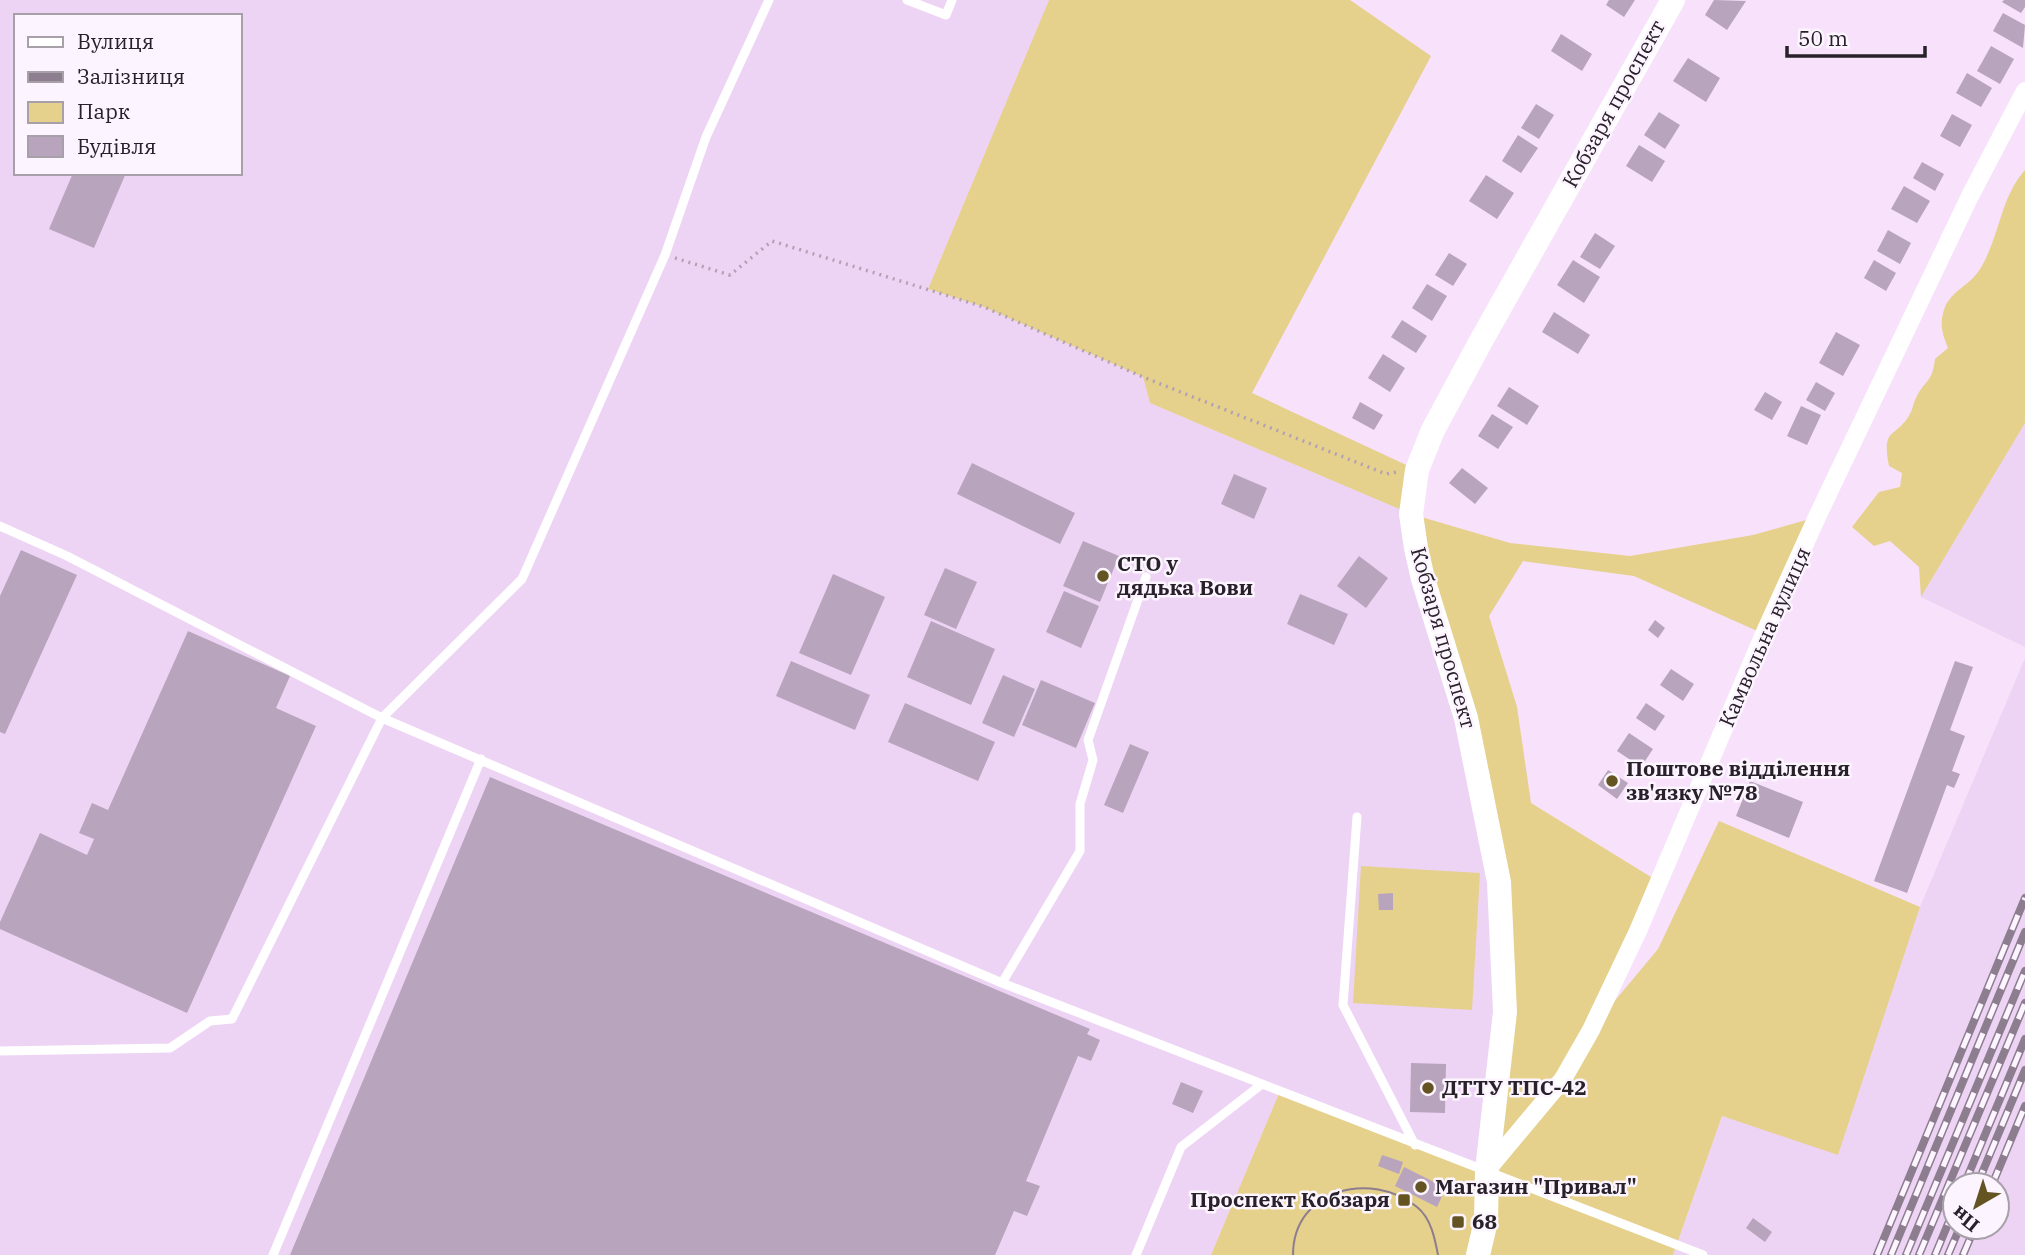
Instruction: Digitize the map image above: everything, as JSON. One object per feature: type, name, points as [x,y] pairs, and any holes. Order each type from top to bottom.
[{"type":"main road","name":"Кобзаря проспект","points":[[1478,1255],[1486,1221],[1487,1170],[1505,1012],[1499,882],[1466,718],[1416,548],[1411,514],[1417,470],[1433,430],[1481,341],[1673,0]]},
{"type":"street","name":"Камвольна вулиця","points":[[1487,1170],[1563,1079],[1591,1030],[1638,931],[1764,634],[1817,517],[1970,196],[2025,91]]},
{"type":"lane","points":[[0,1051],[170,1048],[210,1021],[232,1019],[382,719],[522,579],[665,255],[706,137],[769,0]]},
{"type":"lane","points":[[907,0],[946,15],[952,0]]},
{"type":"lane","points":[[0,526],[67,556],[382,719],[1002,983],[1703,1255]]},
{"type":"lane","points":[[1002,983],[1080,851],[1080,804],[1093,760],[1088,740],[1146,578]]},
{"type":"lane","points":[[273,1255],[481,759]]},
{"type":"lane","points":[[1357,817],[1343,1005],[1415,1145]]},
{"type":"lane","points":[[1136,1255],[1181,1147],[1262,1084]]},
{"type":"path","points":[[665,255],[730,275],[772,241],[984,307],[1143,377],[1387,474],[1417,470]]},
{"type":"shaded area","points":[[0,0],[1049,0],[928,289],[984,307],[1143,377],[1150,403],[1411,514],[1499,882],[1487,1170],[1280,1091],[1211,1255],[0,1255]]},
{"type":"shaded area","points":[[2025,423],[2025,647],[1921,597]]},
{"type":"shaded area","points":[[2025,658],[2025,1255],[1673,1255],[1722,1116],[1838,1154],[1920,907]]},
{"type":"green space","points":[[1049,0],[1350,0],[1431,56],[1252,393],[1417,470],[1411,514],[1150,403],[1143,377],[984,307],[928,289]]},
{"type":"green space","points":[[2025,170],[2025,423],[1921,597],[1919,567],[1890,541],[1874,546],[1852,527],[1879,492],[1900,487],[1902,473],[1889,466],[1888,439],[1905,422],[1919,392],[1932,373],[1935,359],[1948,348],[1942,328],[1945,307],[1978,272],[1991,247],[2010,194]]},
{"type":"green space","points":[[1411,514],[1510,543],[1630,556],[1753,535],[1817,517],[1764,634],[1634,576],[1523,561],[1489,616],[1517,707],[1531,803],[1659,882],[1593,1027],[1658,949],[1719,821],[1920,907],[1838,1155],[1722,1116],[1673,1255],[1211,1255],[1280,1091],[1486,1169],[1499,882]]},
{"type":"green space","points":[[1361,866],[1480,873],[1472,1010],[1353,1003]]},
{"type":"building","points":[[1609,0],[1635,0],[1624,17],[1606,5]]},
{"type":"building","points":[[1714,0],[1746,1],[1727,30],[1705,15]]},
{"type":"building","points":[[2025,0],[2025,7],[2021,13],[2002,2]]},
{"type":"building","points":[[2003,13],[2025,25],[2023,48],[1993,31]]},
{"type":"building","points":[[1561,34],[1592,54],[1582,71],[1551,51]]},
{"type":"building","points":[[1991,46],[2014,59],[2000,84],[1977,71]]},
{"type":"building","points":[[1688,58],[1720,78],[1706,102],[1673,81]]},
{"type":"building","points":[[1967,73],[1992,88],[1981,107],[1956,93]]},
{"type":"building","points":[[1536,104],[1554,115],[1539,139],[1521,128]]},
{"type":"building","points":[[1659,112],[1680,125],[1665,149],[1644,135]]},
{"type":"building","points":[[1952,114],[1972,125],[1960,147],[1940,136]]},
{"type":"building","points":[[1518,135],[1538,148],[1521,173],[1502,161]]},
{"type":"building","points":[[1639,145],[1665,161],[1652,182],[1626,166]]},
{"type":"building","points":[[1922,162],[1944,174],[1935,191],[1913,178]]},
{"type":"building","points":[[72,175],[125,175],[94,248],[49,229]]},
{"type":"building","points":[[1486,175],[1514,193],[1497,219],[1469,201]]},
{"type":"building","points":[[1904,186],[1930,201],[1917,223],[1891,209]]},
{"type":"building","points":[[1888,230],[1911,243],[1900,264],[1877,251]]},
{"type":"building","points":[[1595,233],[1615,246],[1600,269],[1580,257]]},
{"type":"building","points":[[1449,253],[1467,264],[1453,286],[1435,275]]},
{"type":"building","points":[[1573,260],[1600,277],[1584,303],[1557,285]]},
{"type":"building","points":[[1874,260],[1896,273],[1886,291],[1864,278]]},
{"type":"building","points":[[1427,284],[1447,296],[1432,321],[1412,308]]},
{"type":"building","points":[[1554,312],[1590,335],[1578,354],[1542,332]]},
{"type":"building","points":[[1402,320],[1427,336],[1416,353],[1391,337]]},
{"type":"building","points":[[1836,332],[1860,345],[1843,376],[1819,363]]},
{"type":"building","points":[[1383,354],[1405,368],[1390,392],[1368,378]]},
{"type":"building","points":[[1816,382],[1835,393],[1825,411],[1806,400]]},
{"type":"building","points":[[1509,387],[1539,406],[1527,425],[1497,406]]},
{"type":"building","points":[[1765,392],[1782,402],[1772,420],[1754,410]]},
{"type":"building","points":[[1360,402],[1383,415],[1374,430],[1352,418]]},
{"type":"building","points":[[1801,406],[1821,415],[1807,445],[1787,436]]},
{"type":"building","points":[[1492,414],[1513,427],[1498,449],[1478,436]]},
{"type":"building","points":[[972,463],[1075,513],[1060,544],[957,494]]},
{"type":"building","points":[[1462,468],[1488,488],[1475,504],[1449,483]]},
{"type":"building","points":[[1234,474],[1267,488],[1254,519],[1221,504]]},
{"type":"building","points":[[1083,541],[1119,556],[1100,602],[1063,586]]},
{"type":"building","points":[[21,550],[77,575],[5,734],[0,732],[0,596]]},
{"type":"building","points":[[1359,556],[1388,578],[1366,608],[1337,586]]},
{"type":"building","points":[[945,568],[977,582],[956,629],[924,615]]},
{"type":"building","points":[[833,574],[885,597],[851,675],[799,653]]},
{"type":"building","points":[[1064,591],[1099,606],[1081,648],[1046,632]]},
{"type":"building","points":[[1300,594],[1348,614],[1334,645],[1287,624]]},
{"type":"building","points":[[1655,620],[1665,628],[1658,638],[1648,630]]},
{"type":"building","points":[[931,621],[995,649],[971,705],[907,677]]},
{"type":"building","points":[[188,631],[290,676],[276,708],[316,726],[187,1013],[0,929],[0,922],[40,833],[87,855],[94,839],[79,833],[92,803],[108,810]]},
{"type":"building","points":[[791,661],[870,695],[855,730],[776,696]]},
{"type":"building","points":[[1955,661],[1973,667],[1950,730],[1965,736],[1952,771],[1960,774],[1954,788],[1947,785],[1907,893],[1874,881]]},
{"type":"building","points":[[1671,669],[1694,684],[1683,701],[1660,685]]},
{"type":"building","points":[[1003,675],[1035,689],[1014,737],[982,723]]},
{"type":"building","points":[[1041,680],[1095,703],[1076,748],[1022,725]]},
{"type":"building","points":[[905,703],[995,742],[978,781],[888,742]]},
{"type":"building","points":[[1646,703],[1665,716],[1655,731],[1636,718]]},
{"type":"building","points":[[1629,733],[1653,749],[1641,767],[1617,751]]},
{"type":"building","points":[[1130,744],[1149,752],[1123,813],[1104,805]]},
{"type":"building","points":[[1608,770],[1628,783],[1617,799],[1598,785]]},
{"type":"building","points":[[490,777],[1090,1029],[1087,1034],[1100,1040],[1091,1061],[1078,1056],[1026,1181],[1040,1186],[1027,1216],[1014,1211],[995,1255],[290,1255]]},
{"type":"building","points":[[1750,781],[1803,802],[1789,838],[1736,816]]},
{"type":"building","points":[[1393,893],[1393,910],[1379,910],[1378,894]]},
{"type":"building","name":"ДТТУ ТПС-42","points":[[1411,1063],[1446,1064],[1445,1113],[1410,1112]]},
{"type":"building","points":[[1181,1082],[1203,1091],[1193,1113],[1172,1104]]},
{"type":"building","points":[[1382,1155],[1403,1162],[1399,1174],[1378,1166]]},
{"type":"building","name":"Магазин \"Привал\"","points":[[1404,1167],[1446,1188],[1437,1207],[1395,1186]]},
{"type":"building","points":[[1753,1218],[1772,1232],[1765,1242],[1746,1228]]},
{"type":"tram line","points":[[1293,1255],[1296,1232],[1306,1214],[1320,1201],[1338,1192],[1358,1189],[1378,1190],[1398,1196],[1417,1207],[1429,1223],[1438,1255]]},
{"type":"railway","points":[[1877,1255],[2025,898]]},
{"type":"railway","points":[[1891,1255],[2025,932]]},
{"type":"railway","points":[[1906,1255],[2025,971]]},
{"type":"railway","points":[[1919,1255],[2025,1003]]},
{"type":"railway","points":[[1970,1171],[2025,1039]]},
{"type":"railway","points":[[1983,1171],[2025,1070]]},
{"type":"railway","points":[[1998,1171],[2025,1106]]},
{"type":"railway","points":[[1935,1255],[1941,1241]]},
{"type":"railway","points":[[1948,1255],[1954,1241]]},
{"type":"railway","points":[[1963,1255],[1969,1241]]},
{"type":"place","name":"СТО у дядька Вови","points":[[1103,576]]},
{"type":"place","name":"Поштове відділення зв'язку №78","points":[[1612,781]]},
{"type":"place","name":"ДТТУ ТПС-42","points":[[1428,1088]]},
{"type":"place","name":"Магазин \"Привал\"","points":[[1421,1187]]},
{"type":"place","name":"Проспект Кобзаря","points":[[1404,1200]]},
{"type":"place","name":"68","points":[[1458,1222]]}]
